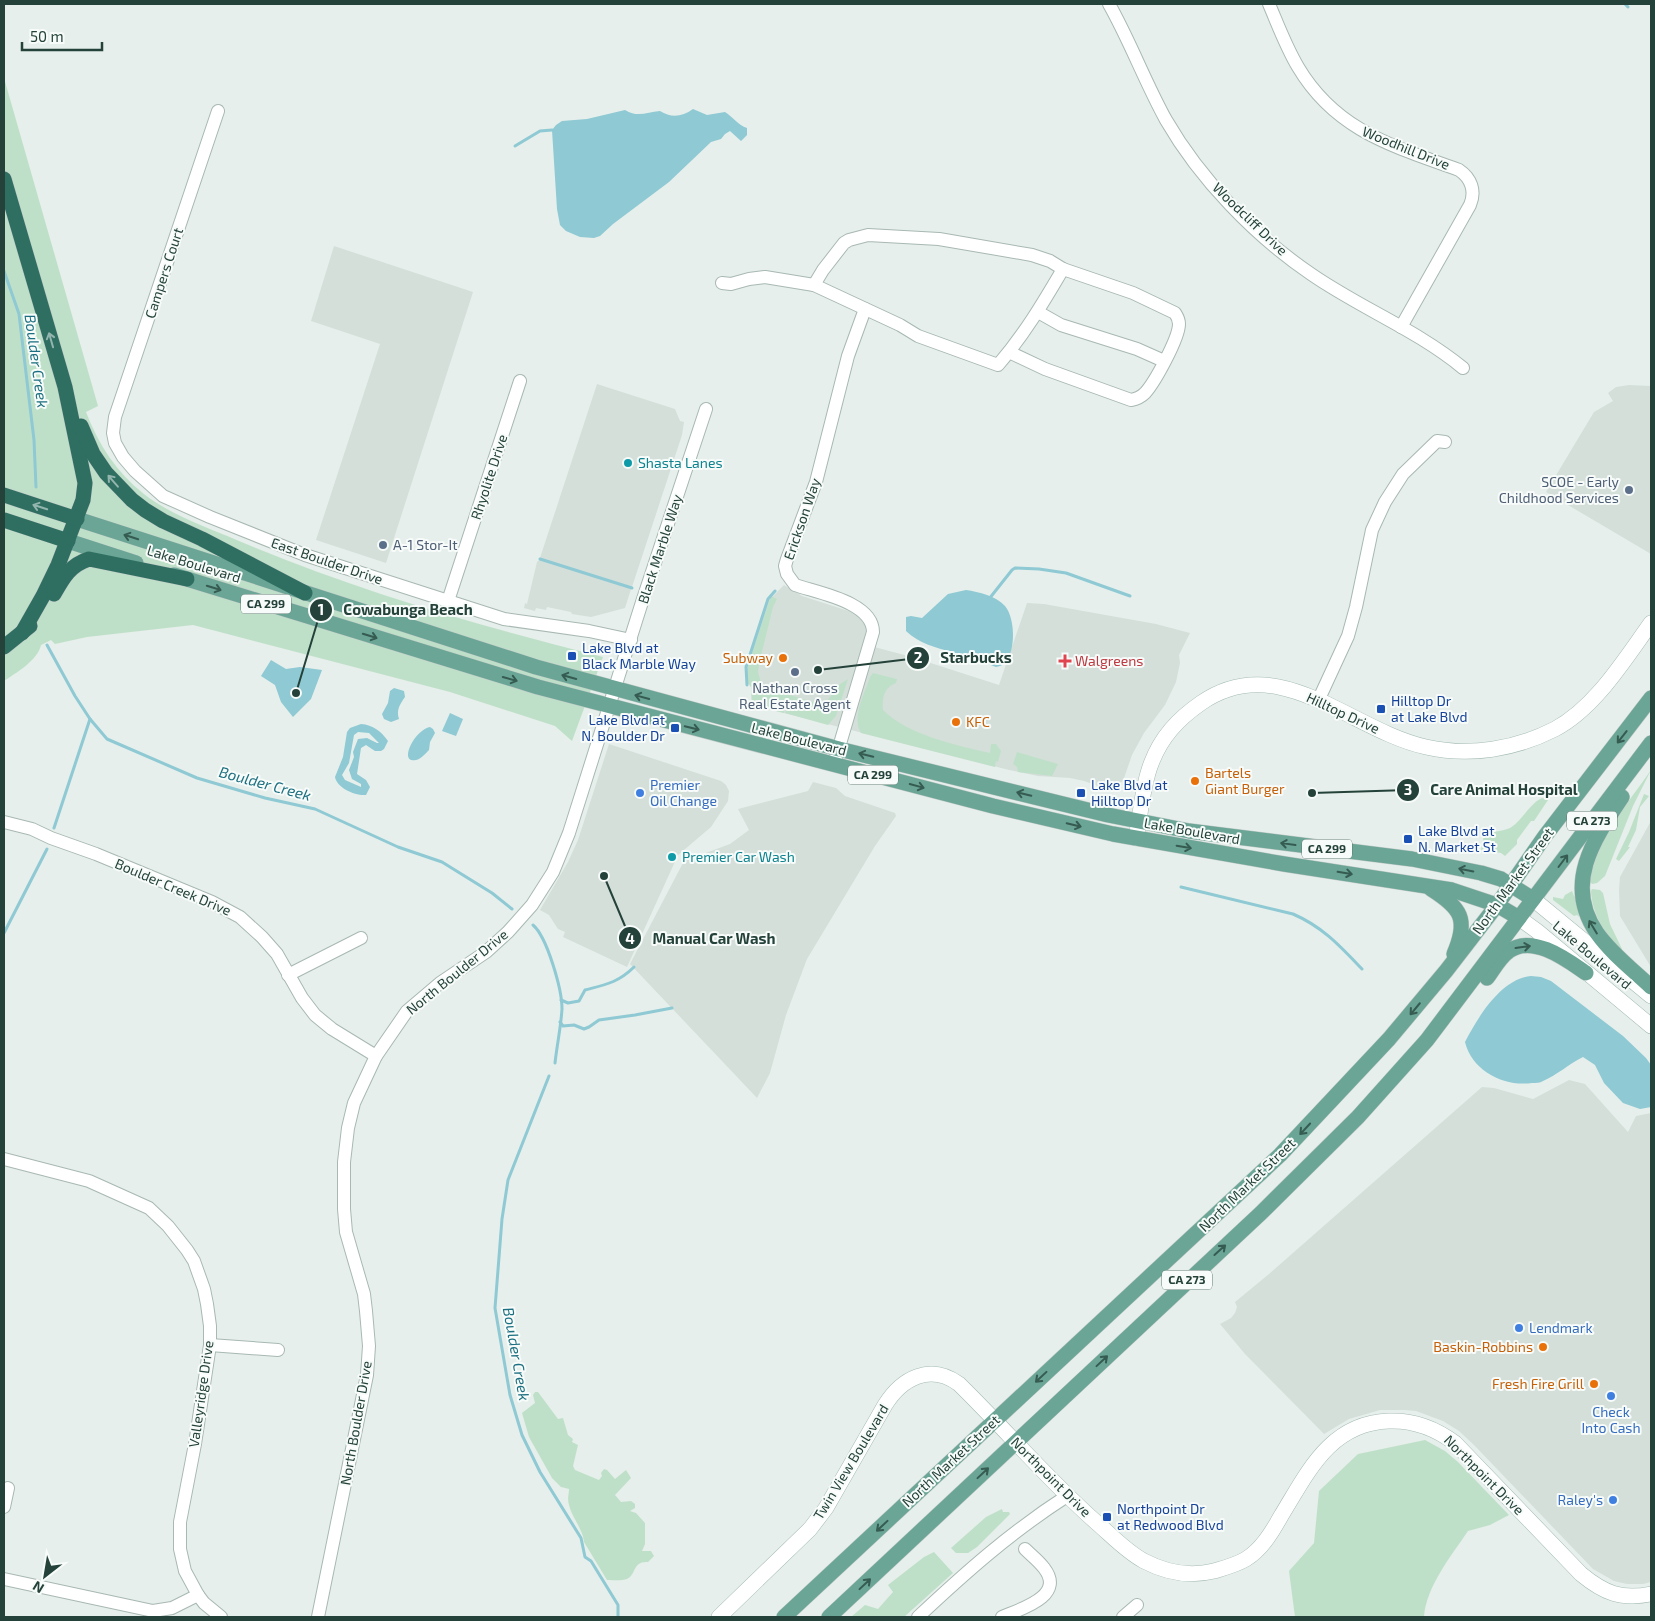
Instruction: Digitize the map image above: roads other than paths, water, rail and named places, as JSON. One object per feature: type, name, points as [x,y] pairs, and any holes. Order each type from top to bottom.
[{"type":"highway","points":[[4,178],[64,387],[85,483],[83,500],[68,541],[43,596],[22,634]]},
{"type":"highway","points":[[64,387],[93,454],[112,479],[132,500],[163,521],[202,539],[305,593]]},
{"type":"highway","name":"Lake Boulevard","points":[[4,495],[77,519]]},
{"type":"highway","name":"Lake Boulevard","points":[[4,520],[68,541]]},
{"type":"highway","points":[[4,647],[22,634],[36,620],[70,568],[78,563],[89,560],[187,579]]},
{"type":"main road","name":"Lake Boulevard","points":[[77,519],[464,645],[616,690],[839,749],[1140,821],[1199,832],[1412,859],[1490,875],[1533,899]]},
{"type":"main road","name":"Lake Boulevard","points":[[68,541],[464,665],[610,707],[994,806],[1113,834],[1452,890],[1497,905],[1519,918]]},
{"type":"main road","name":"North Market Street","points":[[784,1617],[1280,1155],[1389,1039],[1446,971],[1511,886],[1545,836],[1651,698]]},
{"type":"main road","name":"North Market Street","points":[[829,1617],[1309,1166],[1358,1117],[1427,1040],[1651,743]]},
{"type":"main road","points":[[1651,756],[1621,798],[1591,848],[1584,869],[1582,887],[1584,905],[1589,921],[1598,934],[1610,948],[1651,986]]},
{"type":"main road","points":[[1427,887],[1455,906],[1459,916],[1461,933],[1446,971]]},
{"type":"main road","points":[[1427,1040],[1477,990],[1508,951],[1514,948],[1531,946],[1544,949],[1561,956],[1586,973]]},
{"type":"street","name":"Woodcliff Drive","points":[[1109,4],[1167,121],[1197,165],[1217,190],[1257,230],[1311,274],[1434,346],[1463,368]]},
{"type":"street","name":"Woodhill Drive","points":[[1269,4],[1298,68],[1316,93],[1339,115],[1372,137],[1459,170],[1466,174],[1472,184],[1473,199],[1401,327]]},
{"type":"street","name":"Campers Court","points":[[113,437],[115,416],[218,111]]},
{"type":"street","points":[[814,285],[823,270],[844,243],[849,240],[868,235],[939,239],[1016,251],[1050,262],[1063,269],[1126,290],[1175,313],[1178,317],[1178,330],[1164,361],[1145,392],[1140,397],[1131,400],[1009,352]]},
{"type":"street","points":[[722,283],[731,284],[765,277],[814,285],[900,325],[918,336],[998,365],[1038,312],[1063,269]]},
{"type":"street","name":"Erickson Way","points":[[834,764],[874,632],[873,622],[860,608],[795,585],[788,578],[785,566],[794,536],[816,482],[848,356],[865,309]]},
{"type":"street","points":[[1038,312],[1061,325],[1121,343],[1164,361]]},
{"type":"street","name":"Rhyolite Drive","points":[[448,601],[520,381]]},
{"type":"street","name":"Black Marble Way","points":[[616,690],[706,409]]},
{"type":"street","name":"East Boulder Drive","points":[[113,437],[118,450],[127,463],[148,484],[170,499],[283,548],[516,622],[589,631],[631,640]]},
{"type":"street","points":[[1318,701],[1348,636],[1372,530],[1385,502],[1403,474],[1438,441],[1445,442]]},
{"type":"street","name":"Hilltop Drive","points":[[1136,838],[1148,774],[1161,742],[1180,718],[1222,691],[1257,684],[1287,687],[1420,746],[1465,752],[1482,751],[1506,747],[1551,731],[1578,713],[1598,693],[1651,623]]},
{"type":"street","name":"North Boulder Drive","points":[[318,1617],[367,1375],[369,1346],[364,1294],[346,1232],[344,1162],[348,1128],[354,1104],[376,1056],[415,1003],[440,983],[486,952],[508,932],[532,905],[554,872],[616,690]]},
{"type":"street","name":"Boulder Creek Drive","points":[[4,822],[32,829],[96,854],[212,902],[240,917],[272,949],[302,998],[316,1015],[332,1029],[376,1056]]},
{"type":"street","name":"Lake Boulevard","points":[[1533,899],[1651,996]]},
{"type":"street","name":"Lake Boulevard","points":[[1519,918],[1651,1026]]},
{"type":"street","points":[[288,975],[361,938]]},
{"type":"street","points":[[1613,993],[1632,1000],[1651,1016]]},
{"type":"street","name":"Valleyridge Drive","points":[[4,1159],[89,1181],[149,1208],[177,1238],[194,1261],[207,1304],[210,1346],[179,1532],[182,1563],[198,1595],[204,1603],[221,1617]]},
{"type":"street","points":[[210,1346],[278,1350]]},
{"type":"street","name":"Twin View Boulevard","points":[[719,1617],[810,1529],[826,1508],[891,1395],[904,1383],[918,1376],[928,1374],[950,1378],[959,1384],[994,1420]]},
{"type":"street","name":"Northpoint Drive","points":[[994,1420],[1067,1496],[1117,1541],[1143,1561],[1176,1572],[1206,1573],[1246,1559],[1265,1542],[1311,1466],[1332,1442],[1354,1430],[1380,1422],[1411,1422],[1433,1429],[1455,1443],[1581,1574],[1597,1587],[1613,1594],[1624,1596],[1651,1594]]},
{"type":"street","points":[[4,1508],[8,1488]]},
{"type":"street","points":[[923,1616],[1000,1544],[1067,1496]]},
{"type":"street","points":[[1002,1617],[1040,1600],[1050,1587],[1051,1581],[1044,1568],[1025,1549]]},
{"type":"street","points":[[4,1579],[153,1610],[172,1608],[198,1595]]},
{"type":"street","points":[[1123,1617],[1136,1605]]},
{"type":"water","points":[[693,109],[707,115],[725,112],[747,128],[747,135],[741,141],[730,131],[721,139],[711,142],[669,182],[600,236],[594,238],[580,237],[566,231],[560,225],[557,209],[552,130],[556,125],[562,121],[587,119],[625,110],[634,114],[660,111],[676,116],[685,114]]},
{"type":"water","points":[[966,590],[992,597],[1005,606],[1008,611],[1011,618],[1013,642],[1009,656],[1002,665],[996,667],[933,647],[906,631],[906,617],[922,618],[948,594]]},
{"type":"water","points":[[271,660],[286,669],[300,667],[322,670],[311,699],[293,717],[281,702],[275,685],[261,676]]},
{"type":"water","points":[[394,688],[404,691],[405,697],[398,710],[399,719],[391,722],[384,719],[382,714],[388,703],[390,691]]},
{"type":"water","points":[[450,713],[463,719],[456,736],[442,731]]},
{"type":"water","points":[[361,724],[373,727],[380,731],[388,741],[381,751],[375,751],[366,745],[361,748],[357,774],[366,780],[370,787],[366,795],[357,794],[343,788],[336,781],[335,777],[343,757],[347,732],[350,728]],"holes":[[[358,732],[369,733],[379,743],[367,738],[358,739],[349,770],[352,779],[361,784],[361,787],[345,780],[342,775],[349,763],[354,735]]]},
{"type":"water","points":[[430,727],[435,733],[430,742],[429,750],[420,758],[411,760],[408,757],[410,746],[424,729]]},
{"type":"water","points":[[1531,976],[1551,981],[1623,1036],[1646,1058],[1651,1065],[1651,1107],[1640,1109],[1623,1103],[1604,1083],[1595,1065],[1583,1057],[1542,1082],[1521,1084],[1491,1075],[1474,1061],[1465,1042],[1484,1011],[1500,992],[1510,984]]},
{"type":"waterway","points":[[1625,4],[1628,7]]},
{"type":"waterway","points":[[515,146],[540,131],[552,130]]},
{"type":"waterway","name":"Boulder Creek","points":[[4,271],[19,314],[34,440],[36,487]]},
{"type":"waterway","points":[[540,559],[632,588]]},
{"type":"waterway","points":[[989,599],[1015,568],[1066,573],[1130,596]]},
{"type":"waterway","points":[[747,685],[746,667],[768,599],[775,591]]},
{"type":"waterway","name":"Boulder Creek","points":[[47,645],[75,696],[90,719],[107,739],[197,778],[265,798],[315,809],[398,847],[442,862],[492,893],[512,909]]},
{"type":"waterway","points":[[54,828],[90,719]]},
{"type":"waterway","points":[[4,933],[47,849]]},
{"type":"waterway","points":[[1181,887],[1293,914],[1322,931],[1362,969]]},
{"type":"waterway","name":"Boulder Creek","points":[[533,925],[548,952],[557,977],[561,1000],[562,1009],[555,1063]]},
{"type":"waterway","points":[[561,1000],[568,1003],[579,1001],[585,990],[616,980],[634,967]]},
{"type":"waterway","points":[[560,1022],[563,1026],[574,1025],[584,1029],[599,1020],[672,1008]]},
{"type":"waterway","name":"Boulder Creek","points":[[549,1076],[508,1180],[502,1219],[495,1308],[510,1395],[522,1435],[540,1472],[581,1538],[585,1557],[591,1561],[618,1605],[618,1617]]},
{"type":"place","name":"Shasta Lanes","points":[[628,463]]},
{"type":"place","name":"SCOE - Early Childhood Services","points":[[1629,490]]},
{"type":"place","name":"A-1 Stor-It","points":[[383,545]]},
{"type":"place","name":"Lake Blvd at Black Marble Way","points":[[572,656]]},
{"type":"place","name":"Subway","points":[[783,658]]},
{"type":"place","name":"Walgreens","points":[[1065,661]]},
{"type":"place","name":"Starbucks","points":[[818,670]]},
{"type":"place","name":"Nathan Cross Real Estate Agent","points":[[795,672]]},
{"type":"place","name":"Cowabunga Beach","points":[[296,693]]},
{"type":"place","name":"Hilltop Dr at Lake Blvd","points":[[1381,709]]},
{"type":"place","name":"KFC","points":[[956,722]]},
{"type":"place","name":"Lake Blvd at N. Boulder Dr","points":[[675,728]]},
{"type":"place","name":"Bartels Giant Burger","points":[[1195,781]]},
{"type":"place","name":"Premier Oil Change","points":[[640,793]]},
{"type":"place","name":"Lake Blvd at Hilltop Dr","points":[[1081,793]]},
{"type":"place","name":"Care Animal Hospital","points":[[1312,793]]},
{"type":"place","name":"Lake Blvd at N. Market St","points":[[1408,839]]},
{"type":"place","name":"Premier Car Wash","points":[[672,857]]},
{"type":"place","name":"Manual Car Wash","points":[[604,876]]},
{"type":"place","name":"Lendmark","points":[[1519,1328]]},
{"type":"place","name":"Baskin-Robbins","points":[[1543,1347]]},
{"type":"place","name":"Fresh Fire Grill","points":[[1594,1384]]},
{"type":"place","name":"Check Into Cash","points":[[1611,1396]]},
{"type":"place","name":"Raley's","points":[[1613,1500]]},
{"type":"place","name":"Northpoint Dr at Redwood Blvd","points":[[1107,1517]]}]
